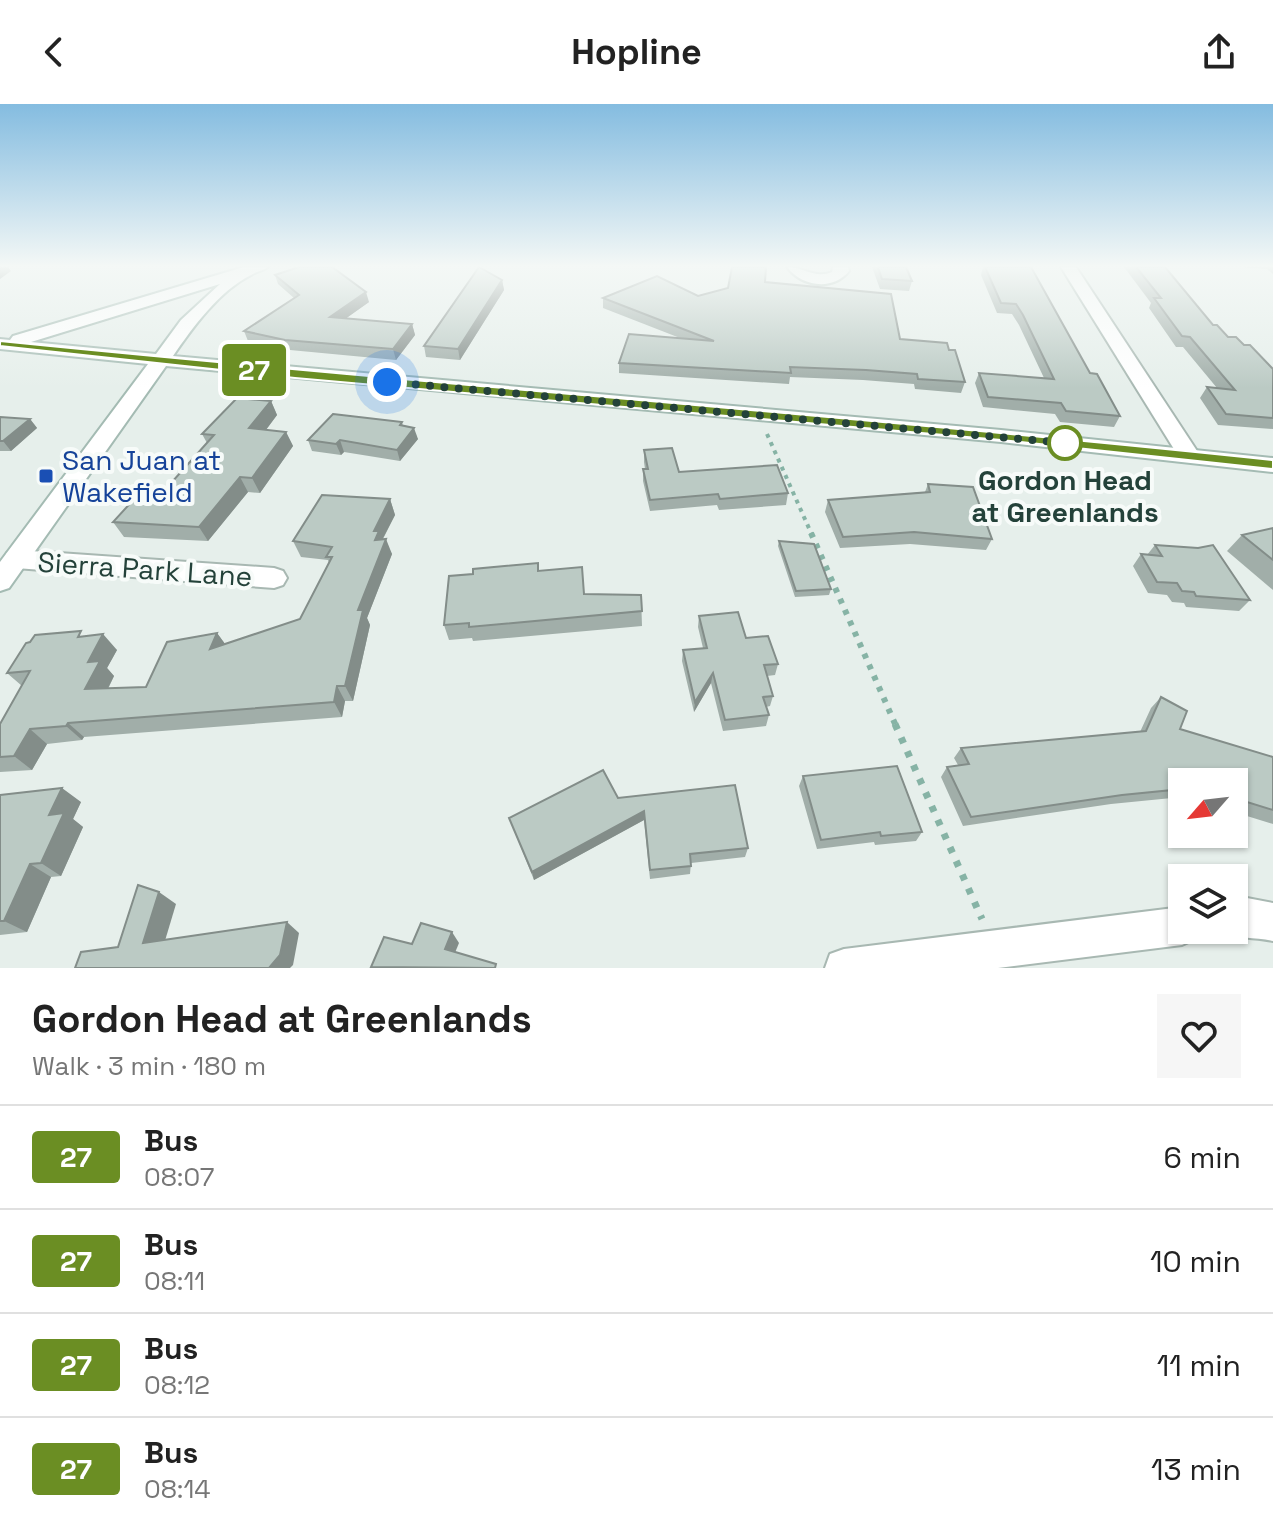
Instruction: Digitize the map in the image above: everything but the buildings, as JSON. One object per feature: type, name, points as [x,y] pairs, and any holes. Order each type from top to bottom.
[{"type":"main road","points":[[2,344],[127,307]]},
{"type":"main road","points":[[0,581],[195,315],[204,307]]},
{"type":"main road","points":[[1094,307],[1190,457]]},
{"type":"main road","points":[[2,344],[295,374],[1001,436],[1273,465]]},
{"type":"main road","name":"Sierra Park Lane","points":[[16,559],[274,578]]},
{"type":"main road","points":[[1248,917],[1273,922]]},
{"type":"main road","points":[[844,968],[1168,928]]},
{"type":"path","points":[[758,414],[995,949]]},
{"type":"bus line","name":"27","points":[[0,344],[295,374],[1001,436],[1273,465]]},
{"type":"place","name":"Gordon Head at Greenlands","points":[[1065,443]]},
{"type":"place","name":"San Juan at Wakefield","points":[[46,476]]},
{"type":"route","points":[[387,382],[1065,443]]}]
